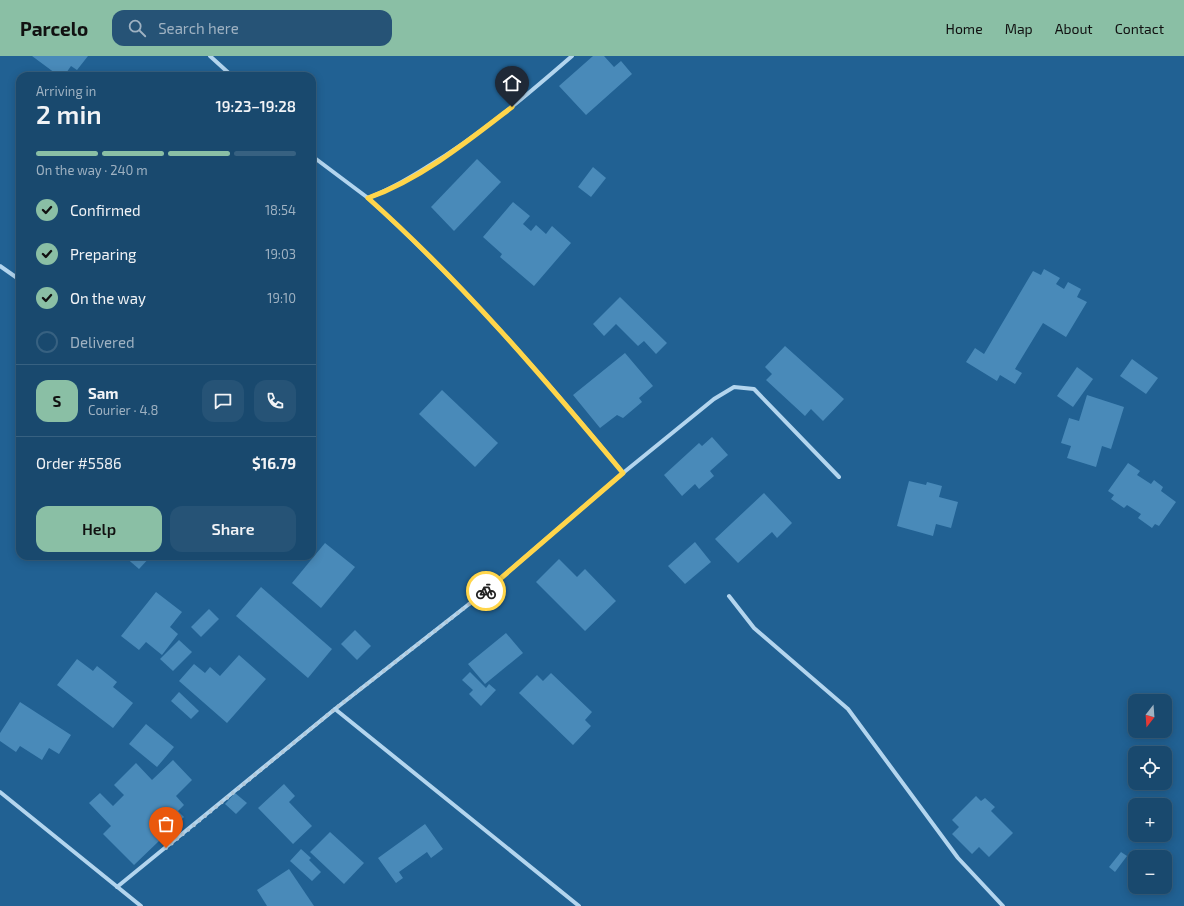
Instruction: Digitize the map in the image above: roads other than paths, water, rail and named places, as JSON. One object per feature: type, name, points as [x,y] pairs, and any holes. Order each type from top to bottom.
[{"type":"street","points":[[210,56],[228,72]]},
{"type":"street","points":[[368,198],[382,193],[455,150],[524,99],[572,56]]},
{"type":"street","points":[[316,159],[368,198],[458,284],[552,387],[623,473]]},
{"type":"street","points":[[0,266],[16,277]]},
{"type":"street","points":[[117,887],[335,709],[487,590],[623,473],[714,399],[734,387],[754,389],[840,477]]},
{"type":"street","points":[[729,596],[754,628],[848,709],[958,858],[1003,906]]},
{"type":"street","points":[[335,709],[579,906]]},
{"type":"street","points":[[0,792],[141,906]]}]
